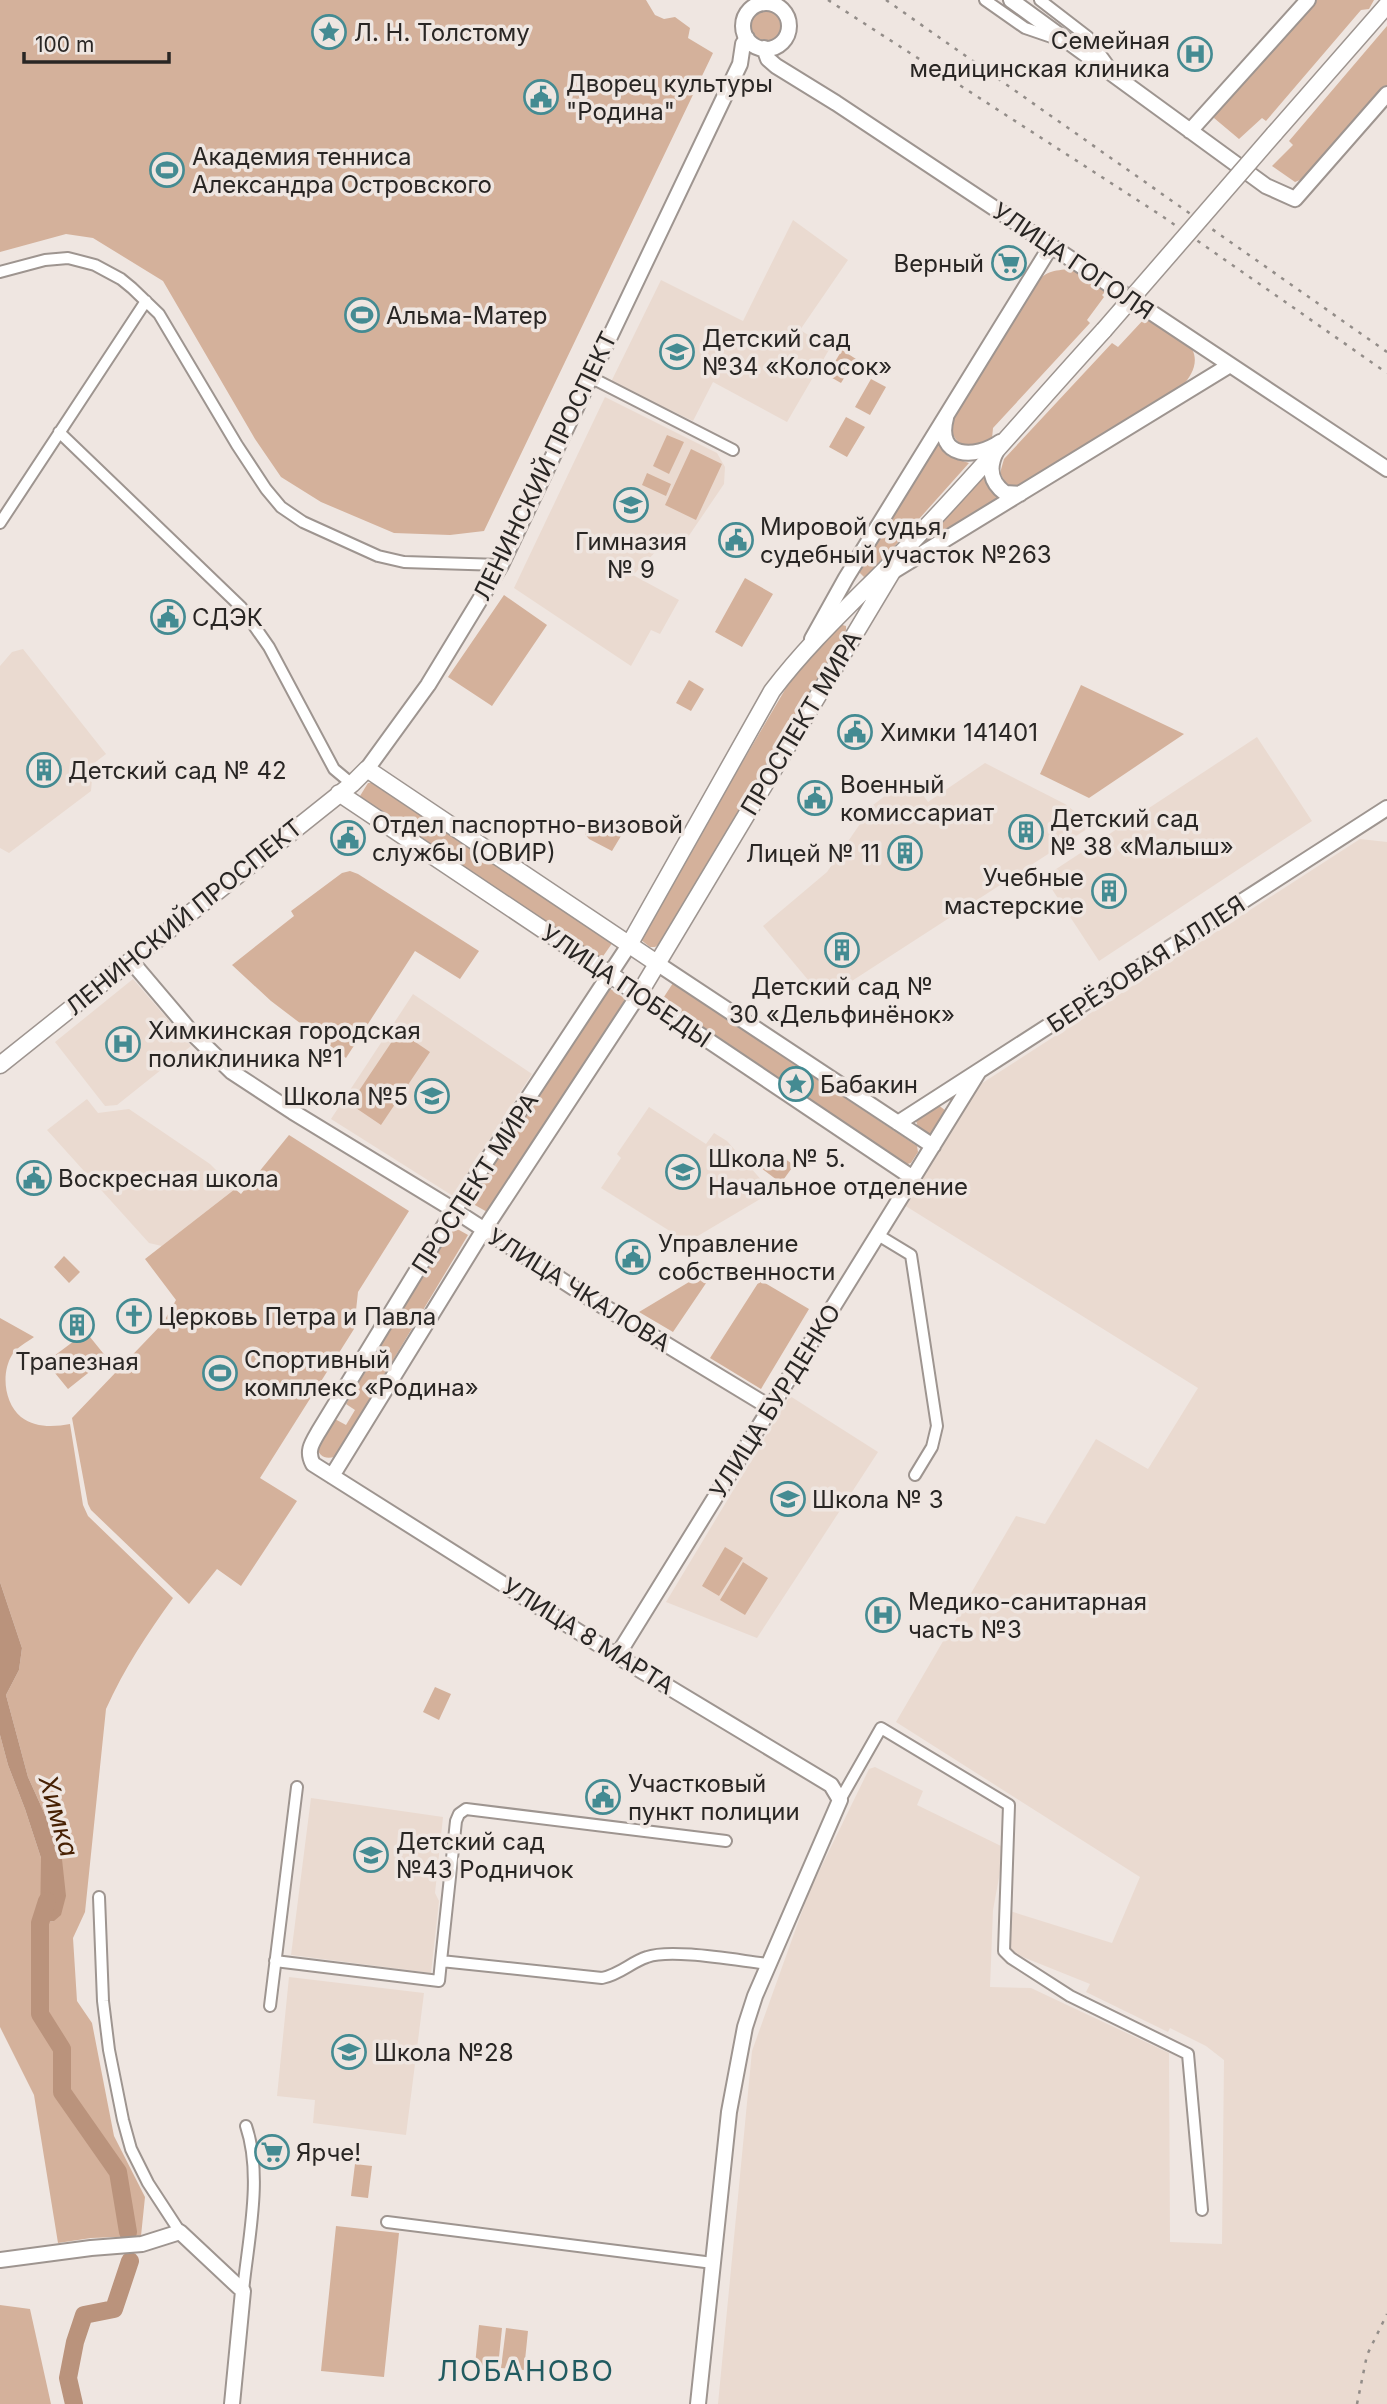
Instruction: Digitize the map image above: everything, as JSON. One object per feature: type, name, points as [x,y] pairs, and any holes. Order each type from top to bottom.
[{"type":"main road","name":"ПРОСПЕКТ МИРА","points":[[629,945],[772,691],[809,644],[907,547],[1104,330],[1384,7]]},
{"type":"main road","name":"ПРОСПЕКТ МИРА","points":[[639,994],[907,547]]},
{"type":"main road","name":"ЛЕНИНСКИЙ ПРОСПЕКТ","points":[[0,1065],[346,789],[367,769]]},
{"type":"main road","name":"УЛИЦА ПОБЕДЫ","points":[[367,769],[659,964]]},
{"type":"main road","name":"УЛИЦА ПОБЕДЫ","points":[[346,789],[639,994]]},
{"type":"street","points":[[985,0],[1025,28],[1069,42]]},
{"type":"street","points":[[1011,0],[1266,186],[1295,199],[1387,94]]},
{"type":"street","points":[[1041,0],[1088,37],[1118,78]]},
{"type":"street","points":[[1190,131],[1308,0]]},
{"type":"street","points":[[758,4],[777,5],[789,20],[788,33],[781,43],[762,48],[745,41],[743,27],[748,12],[758,4]]},
{"type":"street","name":"ЛЕНИНСКИЙ ПРОСПЕКТ","points":[[367,769],[428,685],[501,565],[740,64],[745,41]]},
{"type":"street","name":"ЛЕНИНСКИЙ ПРОСПЕКТ","points":[[740,64],[762,48]]},
{"type":"street","name":"УЛИЦА ГОГОЛЯ","points":[[762,48],[776,66],[836,103],[1387,469]]},
{"type":"street","points":[[809,644],[846,578],[1051,246]]},
{"type":"street","points":[[0,272],[45,260],[68,258],[94,265],[121,279],[159,314],[266,489],[281,507],[303,522],[379,556],[404,562],[501,565]]},
{"type":"street","points":[[0,523],[146,301]]},
{"type":"street","points":[[891,572],[1230,365]]},
{"type":"street","points":[[590,377],[733,450]]},
{"type":"street","points":[[949,411],[944,423],[944,433],[951,447],[959,452],[979,452],[1004,439]]},
{"type":"street","points":[[59,432],[241,607],[269,647],[346,789]]},
{"type":"street","points":[[1004,439],[992,459],[992,476],[1001,490],[1009,494],[1020,494]]},
{"type":"street","name":"БЕРЁЗОВАЯ АЛЛЕЯ","points":[[933,1146],[979,1071],[1387,808]]},
{"type":"street","name":"ПРОСПЕКТ МИРА","points":[[629,945],[454,1210],[310,1448],[309,1456],[313,1464],[332,1476],[484,1230],[639,994]]},
{"type":"street","name":"УЛИЦА ЧКАЛОВА","points":[[131,961],[198,1040],[232,1072],[583,1294],[771,1408]]},
{"type":"street","name":"УЛИЦА ПОБЕДЫ","points":[[659,964],[933,1146]]},
{"type":"street","name":"УЛИЦА ПОБЕДЫ","points":[[639,994],[913,1178]]},
{"type":"street","points":[[898,1123],[979,1071]]},
{"type":"street","name":"УЛИЦА БУРДЕНКО","points":[[617,1656],[933,1146]]},
{"type":"street","points":[[878,1235],[911,1255],[925,1339],[937,1426],[932,1447],[915,1475]]},
{"type":"street","name":"УЛИЦА 8 МАРТА","points":[[332,1476],[617,1656],[831,1785],[841,1800]]},
{"type":"street","points":[[698,2404],[732,2089],[745,2027],[755,1996],[841,1800],[881,1728],[1009,1805],[1004,1951],[1070,1996],[1188,2054],[1202,2210]]},
{"type":"street","points":[[270,2006],[297,1787]]},
{"type":"street","points":[[275,1961],[439,1981],[456,1821],[459,1814],[466,1809],[726,1841]]},
{"type":"street","points":[[99,1896],[103,2001],[109,2050],[131,2149],[148,2183],[180,2232],[243,2291]]},
{"type":"street","points":[[441,1961],[603,1978],[617,1975],[647,1957],[667,1953],[769,1964]]},
{"type":"street","points":[[232,2404],[255,2178],[252,2144],[246,2126]]},
{"type":"street","points":[[387,2222],[713,2263]]},
{"type":"street","points":[[0,2260],[142,2244],[180,2232]]},
{"type":"shaded area","points":[[0,0],[646,0],[655,15],[664,19],[675,17],[690,28],[688,38],[713,53],[484,531],[450,535],[394,533],[321,502],[281,477],[255,439],[163,281],[93,238],[66,234],[0,252]]},
{"type":"shaded area","points":[[1317,0],[1374,0],[1369,9],[1361,10],[1266,121],[1262,118],[1239,139],[1214,118],[1215,111]]},
{"type":"shaded area","points":[[766,10],[777,15],[782,26],[777,37],[766,42],[755,37],[750,26],[755,15]]},
{"type":"shaded area","points":[[1387,26],[1387,85],[1305,178],[1295,182],[1272,166],[1293,145],[1289,141]]},
{"type":"shaded area","points":[[793,220],[848,260],[800,330],[830,348],[787,422],[713,382],[693,421],[611,382],[661,280],[743,321]]},
{"type":"shaded area","points":[[1073,269],[1107,290],[1087,320],[1090,323],[993,428],[992,439],[978,445],[961,444],[956,440],[949,424],[1035,285],[1047,274]]},
{"type":"shaded area","points":[[1145,318],[1192,349],[1195,364],[1186,382],[1025,485],[1007,485],[1000,473],[1004,459],[1112,343],[1118,347]]},
{"type":"shaded area","points":[[842,350],[856,359],[841,383],[827,375]]},
{"type":"shaded area","points":[[871,379],[886,387],[870,415],[855,407]]},
{"type":"shaded area","name":"Гимназия № 9","points":[[605,397],[717,453],[725,467],[724,484],[688,537],[671,536],[633,575],[679,600],[660,634],[651,630],[631,666],[514,588]]},
{"type":"shaded area","points":[[846,417],[865,427],[847,457],[829,447]]},
{"type":"shaded area","points":[[667,435],[684,442],[669,474],[653,466]]},
{"type":"shaded area","points":[[937,443],[948,456],[969,463],[868,576],[864,577],[858,571]]},
{"type":"shaded area","points":[[691,449],[722,464],[696,520],[665,505]]},
{"type":"shaded area","points":[[985,472],[1012,497],[917,550]]},
{"type":"shaded area","points":[[647,473],[671,484],[666,496],[642,485]]},
{"type":"shaded area","points":[[745,578],[773,594],[742,647],[715,632]]},
{"type":"shaded area","points":[[504,595],[547,625],[492,706],[448,677]]},
{"type":"shaded area","points":[[839,624],[846,626],[846,630],[664,941],[650,947],[641,940],[642,933],[796,671]]},
{"type":"shaded area","points":[[23,649],[106,754],[84,771],[92,779],[91,791],[9,853],[0,848],[0,666],[12,652]]},
{"type":"shaded area","points":[[689,680],[704,689],[691,711],[676,703]]},
{"type":"shaded area","points":[[1081,685],[1184,734],[1089,798],[1040,774]]},
{"type":"shaded area","points":[[1257,737],[1312,821],[1099,961],[1044,877]]},
{"type":"shaded area","points":[[985,763],[1065,804],[1090,827],[824,999],[763,926],[827,872],[873,805],[910,777],[928,802]]},
{"type":"shaded area","points":[[368,783],[376,783],[613,942],[599,962],[362,803],[360,796]]},
{"type":"shaded area","points":[[607,821],[624,831],[612,851],[585,834],[587,825]]},
{"type":"shaded area","points":[[1360,839],[1387,842],[1387,2404],[718,2404],[752,2051],[809,1892],[869,1769],[875,1767],[923,1791],[917,1805],[1001,1846],[1000,1872],[993,1910],[990,1987],[1031,1988],[1169,2053],[1170,2242],[1222,2244],[1224,2060],[1206,2046],[1170,2028],[1168,2032],[1086,1992],[1090,1984],[1008,1951],[1010,1911],[1112,1943],[1140,1877],[896,1722],[1016,1516],[1045,1524],[1096,1439],[1148,1469],[1198,1388],[904,1205],[973,1089]]},
{"type":"shaded area","points":[[350,871],[479,951],[460,979],[415,951],[346,1058],[271,1001],[232,965],[294,916],[291,911],[342,873]]},
{"type":"shaded area","name":"Химкинская городская поликлиника №1","points":[[133,979],[191,1046],[117,1105],[105,1106],[55,1042]]},
{"type":"shaded area","points":[[673,983],[917,1146],[918,1152],[911,1163],[904,1165],[660,1003]]},
{"type":"shaded area","points":[[606,986],[627,1000],[489,1213],[466,1200]]},
{"type":"shaded area","name":"Школа №5","points":[[413,994],[532,1074],[453,1196],[331,1119]]},
{"type":"shaded area","points":[[399,1031],[430,1052],[381,1125],[350,1104]]},
{"type":"shaded area","points":[[87,1099],[98,1113],[129,1109],[210,1164],[235,1189],[162,1246],[149,1243],[47,1130]]},
{"type":"shaded area","points":[[937,1104],[946,1111],[931,1136],[919,1130],[915,1118]]},
{"type":"shaded area","name":"Школа № 5. Начальное отделение","points":[[649,1107],[706,1144],[714,1133],[727,1141],[772,1192],[691,1240],[681,1238],[601,1188],[621,1158],[617,1154]]},
{"type":"shaded area","name":"Спортивный комплекс «Родина»","points":[[289,1135],[409,1211],[358,1292],[354,1329],[260,1478],[297,1501],[241,1586],[217,1569],[189,1604],[91,1510],[72,1418],[163,1323],[176,1300],[145,1259],[235,1189],[241,1194]]},
{"type":"shaded area","points":[[773,1151],[794,1165],[781,1183],[761,1168]]},
{"type":"shaded area","points":[[452,1226],[468,1235],[335,1457],[323,1456],[316,1446],[333,1418],[346,1425],[355,1410],[346,1404]]},
{"type":"shaded area","points":[[64,1256],[80,1272],[69,1283],[54,1267]]},
{"type":"shaded area","points":[[719,1264],[673,1332],[639,1312]]},
{"type":"shaded area","points":[[760,1280],[809,1309],[761,1389],[710,1358]]},
{"type":"shaded area","points":[[0,1318],[34,1337],[16,1350],[6,1370],[6,1387],[15,1411],[26,1421],[38,1425],[70,1424],[83,1505],[88,1516],[173,1598],[136,1652],[106,1709],[85,1912],[73,1938],[77,2001],[92,2023],[114,2136],[145,2197],[141,2236],[91,2238],[58,2243],[34,2095],[0,2027],[0,1735],[41,1858],[41,1923],[54,1921],[61,1850],[28,1777],[6,1695],[19,1670],[22,1648],[0,1582]]},
{"type":"shaded area","points":[[86,1332],[107,1358],[68,1389],[46,1362]]},
{"type":"shaded area","name":"Школа № 3","points":[[790,1396],[878,1452],[757,1638],[666,1602]]},
{"type":"shaded area","points":[[725,1547],[743,1558],[719,1596],[702,1586]]},
{"type":"shaded area","points":[[743,1562],[768,1578],[745,1615],[720,1600]]},
{"type":"shaded area","points":[[0,1582],[22,1648],[19,1670],[6,1695],[28,1777],[61,1850],[66,1896],[61,1915],[54,1921],[40,1923],[41,1858],[0,1735]]},
{"type":"shaded area","points":[[435,1687],[451,1694],[439,1720],[423,1712]]},
{"type":"shaded area","name":"Детский сад №43 Родничок","points":[[311,1798],[443,1817],[435,1893],[439,1901],[431,1973],[291,1955]]},
{"type":"shaded area","name":"Школа №28","points":[[289,1977],[424,1993],[406,2135],[313,2123],[315,2100],[277,2096]]},
{"type":"shaded area","points":[[355,2164],[372,2166],[368,2198],[351,2196]]},
{"type":"shaded area","points":[[336,2226],[399,2233],[384,2377],[321,2371]]},
{"type":"shaded area","points":[[0,2305],[30,2309],[51,2404],[0,2404]]},
{"type":"shaded area","points":[[479,2325],[502,2328],[498,2367],[475,2365]]},
{"type":"shaded area","points":[[506,2328],[528,2331],[524,2370],[501,2368]]},
{"type":"waterway","name":"Химка","points":[[47,1901],[40,1923],[40,2014],[62,2049],[62,2092],[118,2172],[128,2232]]},
{"type":"waterway","name":"Химка","points":[[74,2404],[68,2378],[84,2315],[114,2309],[130,2261]]},
{"type":"railway","points":[[828,0],[1162,216],[1387,373]]},
{"type":"railway","points":[[886,0],[1387,352]]},
{"type":"railway","points":[[1357,2404],[1367,2355],[1387,2314]]},
{"type":"place","name":"Л. Н. Толстому","points":[[329,32]]},
{"type":"place","name":"Семейная медицинская клиника","points":[[1195,54]]},
{"type":"place","name":"Дворец культуры \"Родина\"","points":[[541,97]]},
{"type":"place","name":"Академия тенниса Александра Островского","points":[[167,170]]},
{"type":"place","name":"Верный","points":[[1009,263]]},
{"type":"place","name":"Альма-Матер","points":[[362,315]]},
{"type":"place","name":"Детский сад №34 «Колосок»","points":[[677,352]]},
{"type":"place","name":"Гимназия № 9","points":[[631,505]]},
{"type":"place","name":"Мировой судья, судебный участок №263","points":[[736,540]]},
{"type":"place","name":"СДЭК","points":[[168,617]]},
{"type":"place","name":"Химки 141401","points":[[855,732]]},
{"type":"place","name":"Детский сад № 42","points":[[44,770]]},
{"type":"place","name":"Военный комиссариат","points":[[815,798]]},
{"type":"place","name":"Детский сад № 38 «Малыш»","points":[[1026,832]]},
{"type":"place","name":"Отдел паспортно-визовой службы (ОВИР)","points":[[348,838]]},
{"type":"place","name":"Лицей № 11","points":[[905,853]]},
{"type":"place","name":"Учебные мастерские","points":[[1109,891]]},
{"type":"place","name":"Детский сад № 30 «Дельфинёнок»","points":[[842,950]]},
{"type":"place","name":"Химкинская городская поликлиника №1","points":[[123,1044]]},
{"type":"place","name":"Бабакин","points":[[796,1084]]},
{"type":"place","name":"Школа №5","points":[[432,1096]]},
{"type":"place","name":"Школа № 5. Начальное отделение","points":[[683,1172]]},
{"type":"place","name":"Воскресная школа","points":[[34,1178]]},
{"type":"place","name":"Управление собственности","points":[[633,1257]]},
{"type":"place","name":"Церковь Петра и Павла","points":[[134,1316]]},
{"type":"place","name":"Трапезная","points":[[77,1325]]},
{"type":"place","name":"Спортивный комплекс «Родина»","points":[[220,1373]]},
{"type":"place","name":"Школа № 3","points":[[788,1499]]},
{"type":"place","name":"Медико-санитарная часть №3","points":[[883,1615]]},
{"type":"place","name":"Участковый пункт полиции","points":[[603,1797]]},
{"type":"place","name":"Детский сад №43 Родничок","points":[[371,1855]]},
{"type":"place","name":"Школа №28","points":[[349,2052]]},
{"type":"place","name":"Ярче!","points":[[272,2152]]},
{"type":"district","name":"ЛОБАНОВО","points":[[526,2371]]}]
